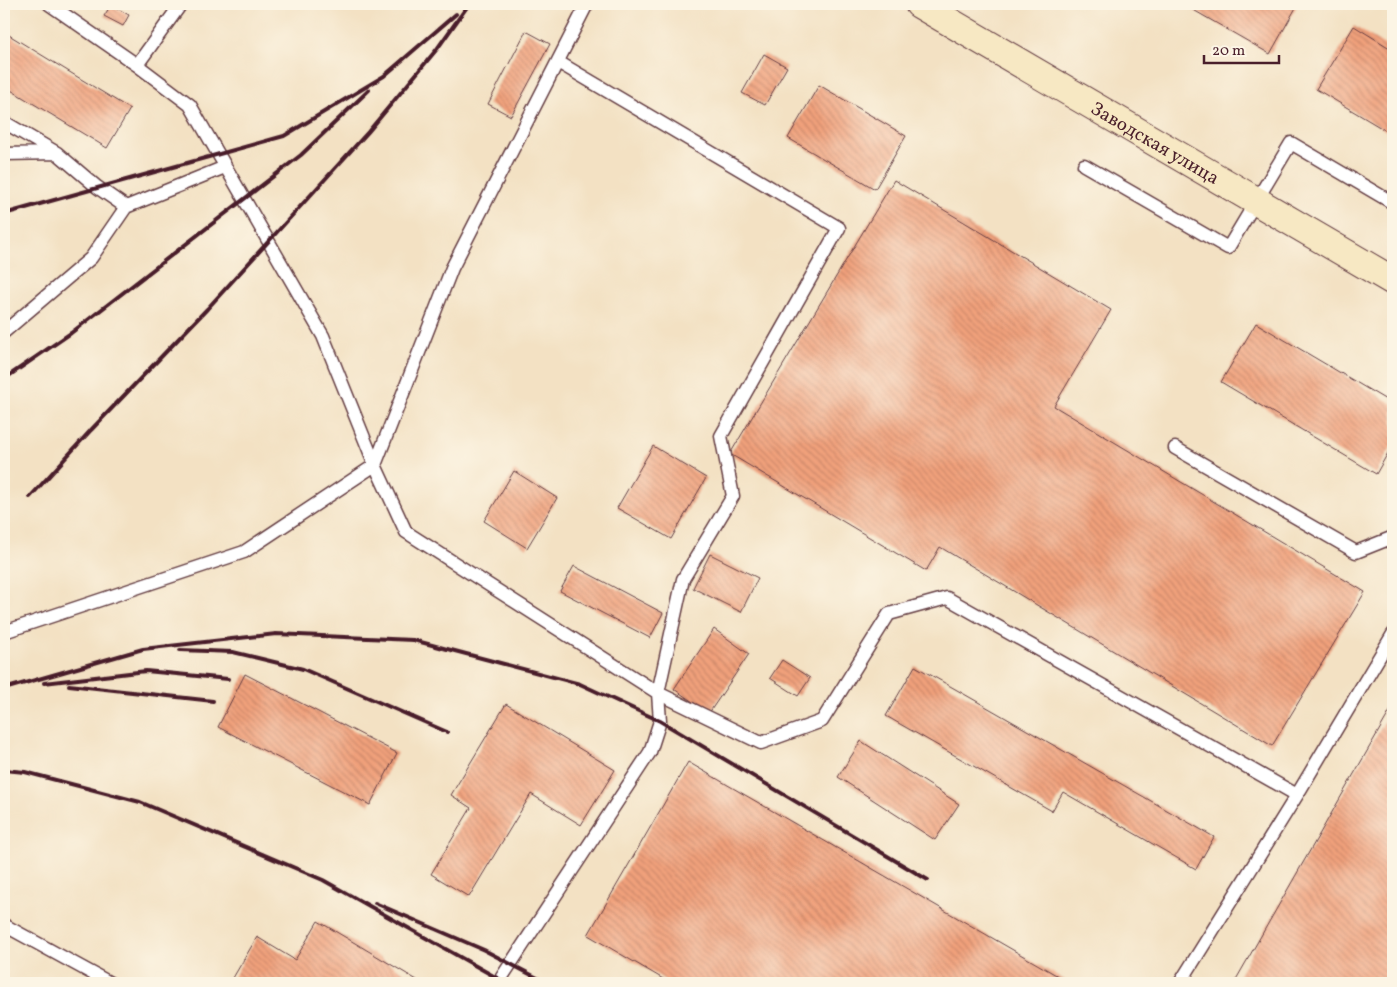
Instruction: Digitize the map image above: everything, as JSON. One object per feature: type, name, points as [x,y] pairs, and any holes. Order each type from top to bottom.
[{"type":"street","name":"Заводская улица","points":[[919,4],[1393,281]]},
{"type":"lane","points":[[49,4],[137,65],[190,105],[323,336],[375,465],[406,532],[658,693],[761,743],[822,721],[889,614],[947,598],[1298,795]]},
{"type":"lane","points":[[137,65],[181,4]]},
{"type":"lane","points":[[4,632],[244,552],[375,465],[452,268],[587,4]]},
{"type":"lane","points":[[498,983],[650,752],[660,722],[658,693],[683,579],[733,496],[721,436],[840,228],[558,62]]},
{"type":"lane","points":[[4,122],[57,153],[98,187],[126,207]]},
{"type":"lane","points":[[1084,165],[1228,248],[1291,143],[1393,203]]},
{"type":"lane","points":[[4,154],[57,153]]},
{"type":"lane","points":[[4,332],[91,258],[126,207],[225,167]]},
{"type":"lane","points":[[1175,448],[1356,552],[1393,537]]},
{"type":"lane","points":[[1180,983],[1298,795],[1393,634]]},
{"type":"lane","points":[[4,926],[110,983]]},
{"type":"building","points":[[1183,4],[1298,4],[1270,54]]},
{"type":"building","points":[[111,5],[129,15],[123,26],[104,16]]},
{"type":"building","points":[[1354,26],[1393,50],[1393,135],[1316,89]]},
{"type":"building","points":[[526,31],[550,44],[511,116],[488,104]]},
{"type":"building","points":[[4,32],[130,109],[107,148],[4,86]]},
{"type":"building","points":[[764,54],[787,67],[765,105],[742,93]]},
{"type":"building","points":[[819,85],[906,136],[875,189],[788,138]]},
{"type":"building","points":[[894,180],[1111,310],[1054,406],[1365,592],[1272,746],[940,547],[926,571],[730,454]]},
{"type":"building","points":[[1256,323],[1393,404],[1393,444],[1376,474],[1221,382]]},
{"type":"building","points":[[653,446],[706,478],[671,539],[617,508]]},
{"type":"building","points":[[514,471],[557,498],[527,548],[484,521]]},
{"type":"building","points":[[710,554],[758,578],[741,612],[693,588]]},
{"type":"building","points":[[574,566],[663,613],[650,638],[560,591]]},
{"type":"building","points":[[714,629],[749,654],[709,713],[674,689]]},
{"type":"building","points":[[782,660],[810,678],[798,696],[770,678]]},
{"type":"building","points":[[915,666],[1214,837],[1196,869],[1063,792],[1052,811],[886,716]]},
{"type":"building","points":[[245,674],[397,753],[370,805],[218,727]]},
{"type":"building","points":[[506,704],[615,770],[581,825],[531,794],[469,897],[431,874],[471,808],[451,795]]},
{"type":"building","points":[[1393,706],[1393,983],[1234,983]]},
{"type":"building","points":[[861,741],[959,804],[935,840],[838,777]]},
{"type":"building","points":[[688,762],[1070,983],[670,983],[588,935]]},
{"type":"building","points":[[318,921],[422,983],[230,983],[257,937],[295,960]]},
{"type":"railway","points":[[30,497],[91,430],[207,309],[368,132],[437,49],[469,4]]},
{"type":"railway","points":[[4,214],[284,136],[384,76],[456,14]]},
{"type":"railway","points":[[4,379],[71,333],[301,155],[369,90]]},
{"type":"railway","points":[[4,689],[143,649],[276,634],[413,640],[580,684],[660,721],[928,880]]},
{"type":"railway","points":[[180,650],[233,652],[303,669],[447,732]]},
{"type":"railway","points":[[44,683],[146,671],[228,679]]},
{"type":"railway","points":[[69,685],[213,701]]},
{"type":"railway","points":[[4,770],[25,772],[140,802],[323,880],[506,983]]},
{"type":"railway","points":[[375,903],[484,950],[547,983]]}]
